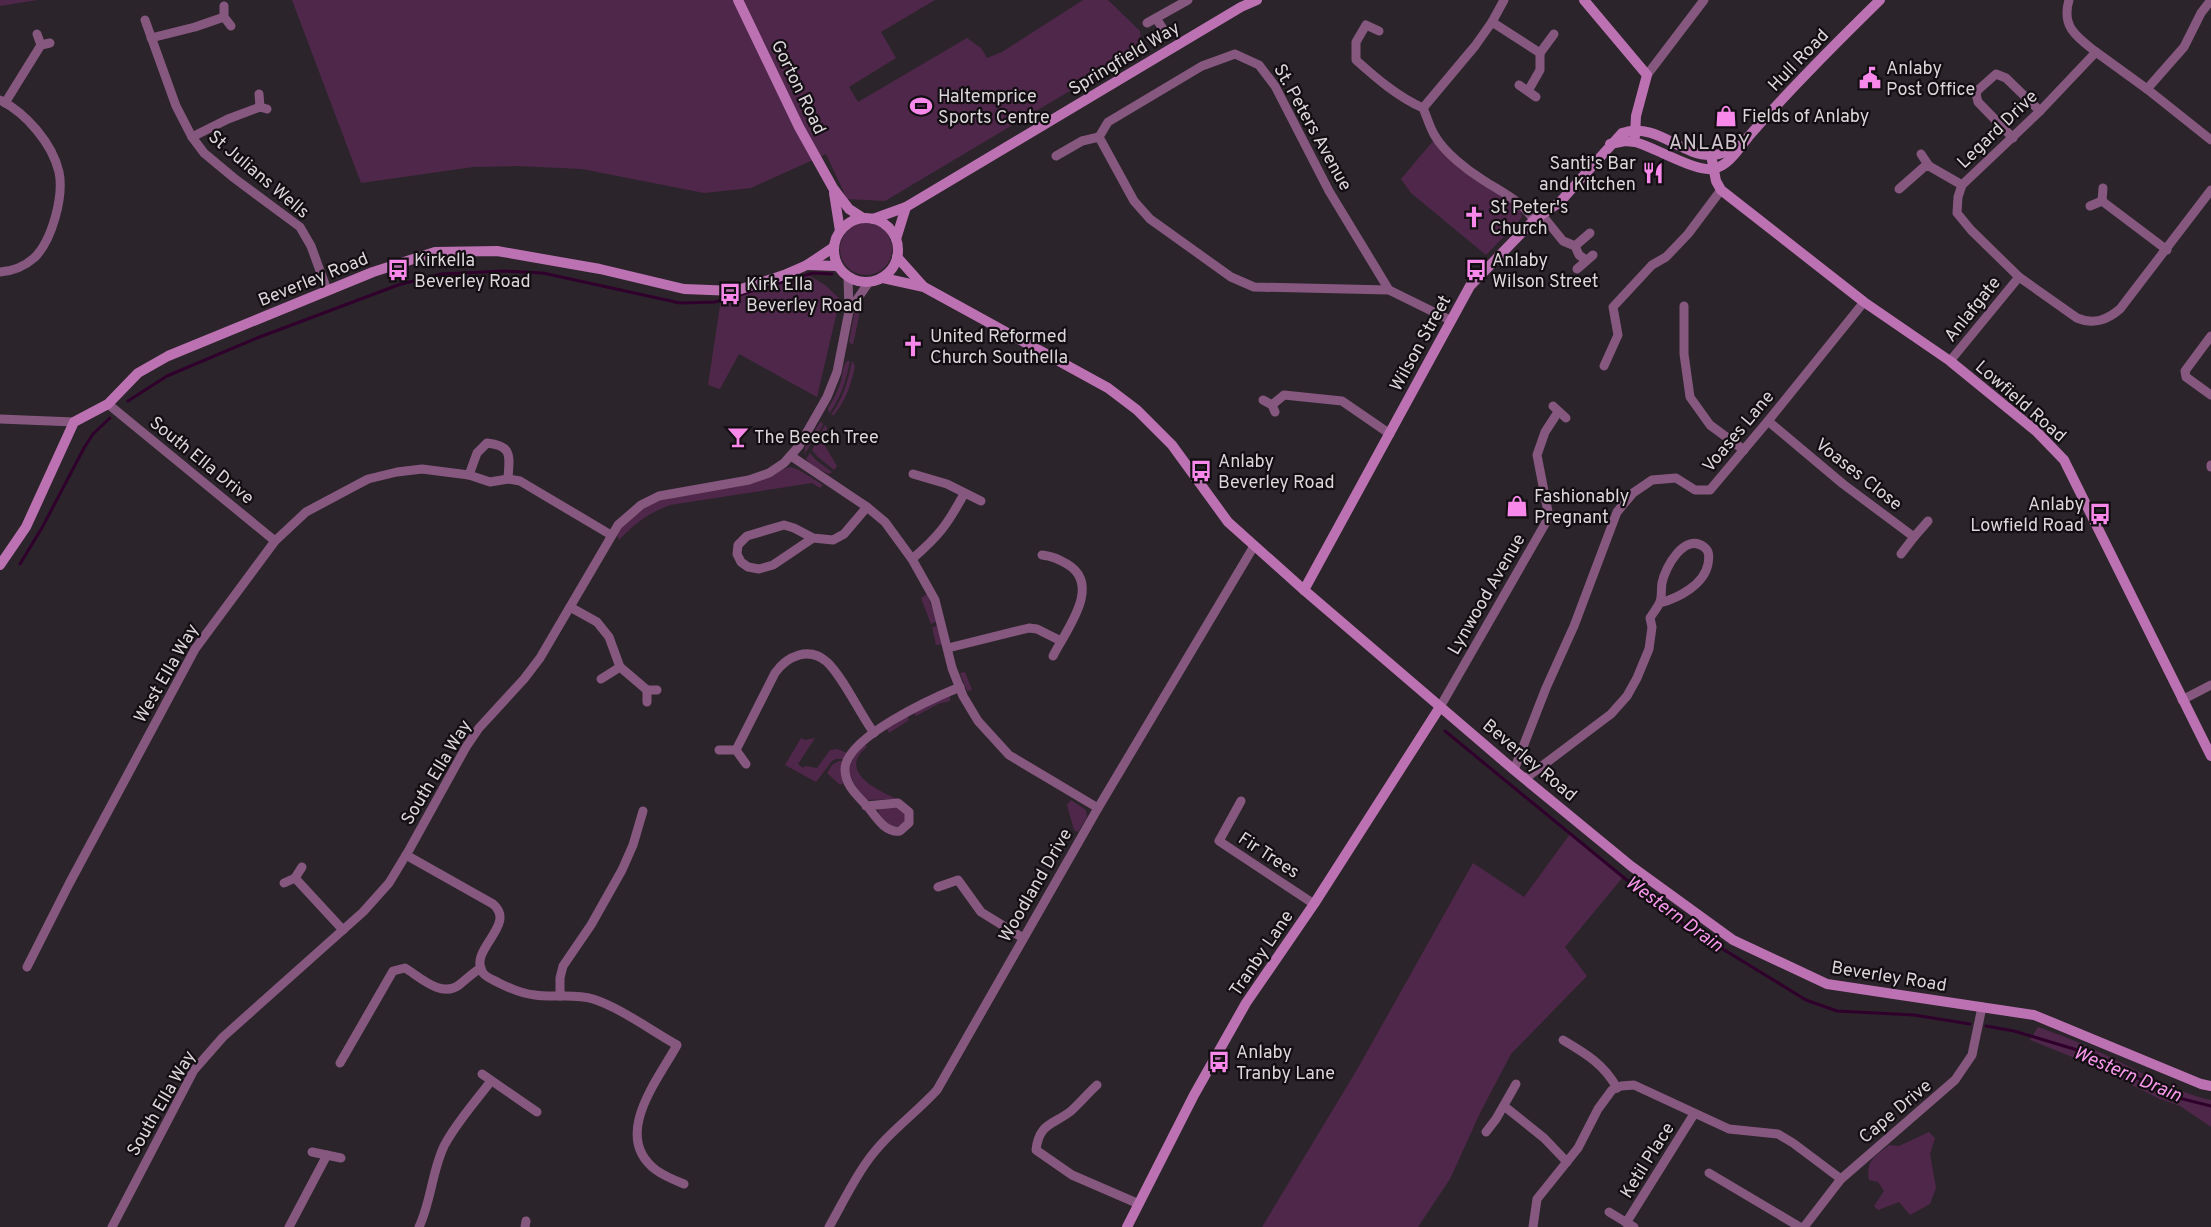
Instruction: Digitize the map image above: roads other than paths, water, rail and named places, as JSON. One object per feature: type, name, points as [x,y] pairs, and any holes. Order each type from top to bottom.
[{"type":"main road","name":"Gorton Road","points":[[738,0],[799,127],[833,188],[849,209],[868,218]]},
{"type":"main road","name":"Springfield Way","points":[[868,218],[906,207],[1241,7],[1257,0]]},
{"type":"main road","points":[[1584,0],[1647,75],[1636,116],[1635,142]]},
{"type":"main road","name":"Hull Road","points":[[1741,145],[1811,69],[1880,0]]},
{"type":"main road","points":[[1636,129],[1653,133],[1697,153],[1711,155],[1725,153],[1741,145]]},
{"type":"main road","name":"Wilson Street","points":[[1304,590],[1470,286],[1538,218],[1560,202],[1609,145],[1622,133],[1636,129]]},
{"type":"main road","points":[[1609,145],[1625,141],[1635,142],[1692,166],[1713,169],[1728,162],[1741,145]]},
{"type":"main road","points":[[1711,155],[1713,169],[1721,190]]},
{"type":"main road","name":"Gorton Road","points":[[833,188],[840,231]]},
{"type":"main road","name":"Lowfield Road","points":[[1721,190],[1864,302],[1950,361],[2036,431],[2064,460],[2211,756]]},
{"type":"main road","points":[[896,239],[887,226],[868,218],[846,224],[840,231],[834,247],[838,266],[848,278],[858,282],[869,282],[882,278],[894,265],[898,257],[896,239],[906,207]]},
{"type":"main road","name":"Beverley Road","points":[[74,422],[108,404],[138,373],[168,356],[373,272],[435,252],[497,251],[600,269],[684,289],[735,291],[784,275],[807,265],[834,247]]},
{"type":"main road","name":"Beverley Road","points":[[898,257],[924,287]]},
{"type":"main road","name":"Beverley Road","points":[[807,265],[838,266]]},
{"type":"main road","name":"Beverley Road","points":[[882,278],[924,287],[1108,388],[1137,410],[1172,445],[1228,522],[1254,546],[1514,770],[1631,866],[1733,940],[1827,984],[2034,1015],[2201,1084],[2211,1086]]},
{"type":"main road","points":[[0,565],[26,527],[74,422]]},
{"type":"main road","name":"Tranby Lane","points":[[1127,1227],[1194,1095],[1246,1003],[1314,904],[1440,706]]},
{"type":"street","name":"Springfield Way","points":[[1147,23],[1188,0]]},
{"type":"street","points":[[1423,108],[1454,72],[1492,22],[1504,0]]},
{"type":"street","points":[[1647,75],[1704,0]]},
{"type":"street","points":[[2069,0],[2066,12],[2071,30],[2096,52],[2147,89],[2211,140]]},
{"type":"street","points":[[2147,89],[2184,47],[2200,13],[2211,0]]},
{"type":"street","points":[[224,6],[224,17],[231,26]]},
{"type":"street","points":[[151,38],[196,27],[224,17]]},
{"type":"street","name":"Springfield Way","points":[[1156,18],[1163,29]]},
{"type":"street","name":"St Julians Wells","points":[[145,20],[176,106],[192,138],[204,153],[234,178],[300,227],[311,246],[327,290]]},
{"type":"street","points":[[1492,22],[1540,53]]},
{"type":"street","points":[[1379,30],[1366,25],[1356,42],[1356,60],[1381,82],[1412,103],[1423,108],[1435,136],[1443,146],[1484,181],[1494,185],[1525,207],[1564,241],[1575,246],[1579,256],[1590,258],[1577,269]]},
{"type":"street","points":[[0,272],[23,266],[44,247],[54,221],[59,196],[59,172],[50,149],[37,130],[3,101],[45,44],[37,34]]},
{"type":"street","points":[[1528,91],[1540,70],[1540,53],[1554,34]]},
{"type":"street","name":"Legard Drive","points":[[2096,52],[2040,111],[1962,185],[1958,197],[1957,213],[1971,230],[2019,277],[2077,318],[2088,323],[2108,318],[2120,309],[2211,190]]},
{"type":"street","name":"St. Peters Avenue","points":[[1099,137],[1108,122],[1202,66],[1234,54],[1259,65],[1275,86],[1329,191],[1389,290]]},
{"type":"street","points":[[2012,138],[1978,102],[1976,94],[1978,90],[1993,75],[1996,74],[2006,78],[2040,111]]},
{"type":"street","points":[[1519,85],[1536,97]]},
{"type":"street","name":"St Julians Wells","points":[[192,138],[228,119],[264,108],[259,94]]},
{"type":"street","points":[[1056,156],[1082,140],[1099,137],[1134,201],[1150,219],[1231,277],[1254,288],[1389,290],[1450,320]]},
{"type":"street","points":[[1921,154],[1929,166],[1962,185]]},
{"type":"street","points":[[1899,189],[1924,167],[1929,166]]},
{"type":"street","points":[[2102,201],[2103,188]]},
{"type":"street","points":[[1604,366],[1618,335],[1614,307],[1652,265],[1666,257],[1688,234],[1721,190]]},
{"type":"street","points":[[2090,206],[2102,201]]},
{"type":"street","points":[[2102,201],[2167,250]]},
{"type":"street","points":[[1575,246],[1590,233]]},
{"type":"street","name":"Anlafgate","points":[[1950,361],[2019,277]]},
{"type":"street","name":"South Ella Way","points":[[112,1227],[194,1070],[223,1037],[343,930],[377,897],[406,856],[466,746],[479,728],[537,664],[611,535],[625,517],[647,501],[659,496],[761,476],[775,469],[791,456],[806,436],[833,382],[849,311],[848,278]]},
{"type":"street","name":"South Ella Way","points":[[849,311],[869,282]]},
{"type":"street","name":"Voases Lane","points":[[1514,770],[1546,688],[1574,626],[1617,512],[1633,492],[1652,480],[1676,478],[1695,490],[1710,490],[1864,302]]},
{"type":"street","points":[[1684,306],[1688,317],[1684,354],[1690,397],[1710,425],[1744,450]]},
{"type":"street","points":[[2211,336],[2185,371],[2186,377],[2211,395]]},
{"type":"street","points":[[1263,400],[1273,409],[1284,396],[1342,401],[1390,434]]},
{"type":"street","name":"South Ella Drive","points":[[108,404],[275,541]]},
{"type":"street","name":"Lynwood Avenue","points":[[1440,706],[1550,517],[1537,455],[1545,432],[1559,412]]},
{"type":"street","points":[[0,419],[74,422]]},
{"type":"street","name":"Voases Close","points":[[1768,421],[1843,484],[1914,537]]},
{"type":"street","points":[[469,475],[477,453],[487,443],[501,444],[506,449],[510,461],[508,479]]},
{"type":"street","points":[[791,456],[867,507],[885,522],[912,559],[935,600],[960,687],[978,721],[1009,755],[1098,808]]},
{"type":"street","name":"West Ella Way","points":[[27,967],[69,884],[195,649],[275,541],[306,512],[368,480],[397,472],[422,469],[469,475],[490,482],[508,479],[520,481],[611,535]]},
{"type":"street","points":[[913,474],[946,484],[981,502]]},
{"type":"street","points":[[912,559],[936,538],[948,523],[964,494]]},
{"type":"street","points":[[813,538],[772,565],[759,570],[748,567],[741,562],[737,554],[738,545],[747,536],[784,525],[813,538],[834,540],[844,534],[867,507]]},
{"type":"street","points":[[1901,554],[1928,521]]},
{"type":"street","points":[[1526,778],[1611,714],[1627,696],[1638,678],[1649,649],[1652,627],[1650,618],[1660,603],[1665,571],[1681,548],[1691,543],[1700,544],[1707,549],[1709,557],[1707,569],[1702,578],[1679,595],[1660,603]]},
{"type":"street","points":[[1052,556],[1054,546]]},
{"type":"street","name":"Woodland Drive","points":[[829,1227],[867,1162],[890,1136],[937,1090],[1098,808],[1254,546]]},
{"type":"street","points":[[1042,555],[1052,556],[1075,569],[1082,579],[1083,592],[1075,619],[1053,656]]},
{"type":"street","points":[[570,607],[597,622],[609,637],[620,666],[652,690],[647,702]]},
{"type":"street","points":[[948,648],[1029,628],[1037,629],[1061,641]]},
{"type":"street","points":[[736,750],[775,673],[782,663],[792,656],[802,654],[822,658],[832,668],[874,733]]},
{"type":"street","points":[[602,679],[620,666]]},
{"type":"street","points":[[2182,700],[2211,685]]},
{"type":"street","points":[[866,806],[898,803],[909,812],[909,823],[900,830],[892,830],[879,821],[852,790],[845,770],[851,753],[874,733],[924,702],[960,687]]},
{"type":"street","points":[[719,750],[736,750]]},
{"type":"street","points":[[736,750],[746,764]]},
{"type":"street","name":"Fir Trees","points":[[1241,801],[1219,841],[1314,904]]},
{"type":"street","points":[[560,996],[560,978],[563,966],[591,924],[622,870],[633,845],[643,811]]},
{"type":"street","points":[[406,856],[493,904],[498,910],[500,920],[481,957],[481,968],[487,976],[518,992],[536,996],[585,997],[602,1003],[677,1045],[642,1107],[638,1119],[637,1133],[641,1152],[649,1164],[661,1173],[684,1184]]},
{"type":"street","points":[[284,883],[295,878],[302,867]]},
{"type":"street","points":[[295,878],[343,930]]},
{"type":"street","points":[[938,887],[958,880],[981,912],[1024,938]]},
{"type":"street","points":[[340,1063],[392,971],[405,968],[439,989],[446,990],[455,988],[481,968]]},
{"type":"street","name":"Cape Drive","points":[[1804,1227],[1842,1179],[1955,1080],[1972,1055],[1982,1007]]},
{"type":"street","points":[[1563,1040],[1595,1059],[1608,1072],[1617,1088]]},
{"type":"street","points":[[482,1074],[537,1113]]},
{"type":"street","points":[[419,1227],[444,1148],[458,1124],[491,1081]]},
{"type":"street","points":[[1486,1132],[1516,1084]]},
{"type":"street","points":[[1097,1085],[1070,1111],[1051,1122],[1038,1136],[1036,1150],[1072,1175],[1139,1204]]},
{"type":"street","points":[[1532,1227],[1537,1199],[1583,1140],[1598,1109],[1612,1090],[1617,1088],[1634,1086],[1694,1114],[1741,1132],[1778,1134],[1842,1179]]},
{"type":"street","points":[[1504,1106],[1544,1138],[1567,1162]]},
{"type":"street","name":"Ketil Place","points":[[1609,1212],[1630,1225],[1694,1114]]},
{"type":"street","points":[[312,1152],[341,1158]]},
{"type":"street","points":[[290,1227],[326,1155]]},
{"type":"street","points":[[1710,1173],[1800,1227]]},
{"type":"waterway","points":[[128,401],[167,376],[257,338],[398,285],[441,274],[504,271],[543,273],[680,303],[715,302],[813,273],[832,274]]},
{"type":"waterway","points":[[20,564],[43,526],[84,448],[93,434],[110,418]]},
{"type":"waterway","name":"Western Drain","points":[[1445,731],[1623,877],[1690,929],[1806,1000],[1837,1011],[1914,1015],[1970,1024]]},
{"type":"waterway","name":"Western Drain","points":[[1986,1026],[2014,1031],[2097,1056],[2152,1086],[2179,1098],[2211,1106]]},
{"type":"place","name":"Anlaby Post Office","points":[[1870,78]]},
{"type":"place","name":"Haltemprice Sports Centre","points":[[921,106]]},
{"type":"place","name":"Fields of Anlaby","points":[[1726,116]]},
{"type":"place","name":"Santi's Bar and Kitchen","points":[[1653,173]]},
{"type":"place","name":"St Peter's Church","points":[[1474,217]]},
{"type":"place","name":"Kirkella Beverley Road","points":[[398,270]]},
{"type":"place","name":"Anlaby Wilson Street","points":[[1476,270]]},
{"type":"place","name":"Kirk Ella Beverley Road","points":[[730,294]]},
{"type":"place","name":"United Reformed Church Southella","points":[[913,346]]},
{"type":"place","name":"The Beech Tree","points":[[738,437]]},
{"type":"place","name":"Anlaby Beverley Road","points":[[1201,471]]},
{"type":"place","name":"Fashionably Pregnant","points":[[1517,506]]},
{"type":"place","name":"Anlaby Lowfield Road","points":[[2100,514]]},
{"type":"place","name":"Anlaby Tranby Lane","points":[[1219,1062]]},
{"type":"district","name":"ANLABY","points":[[1710,142]]}]
